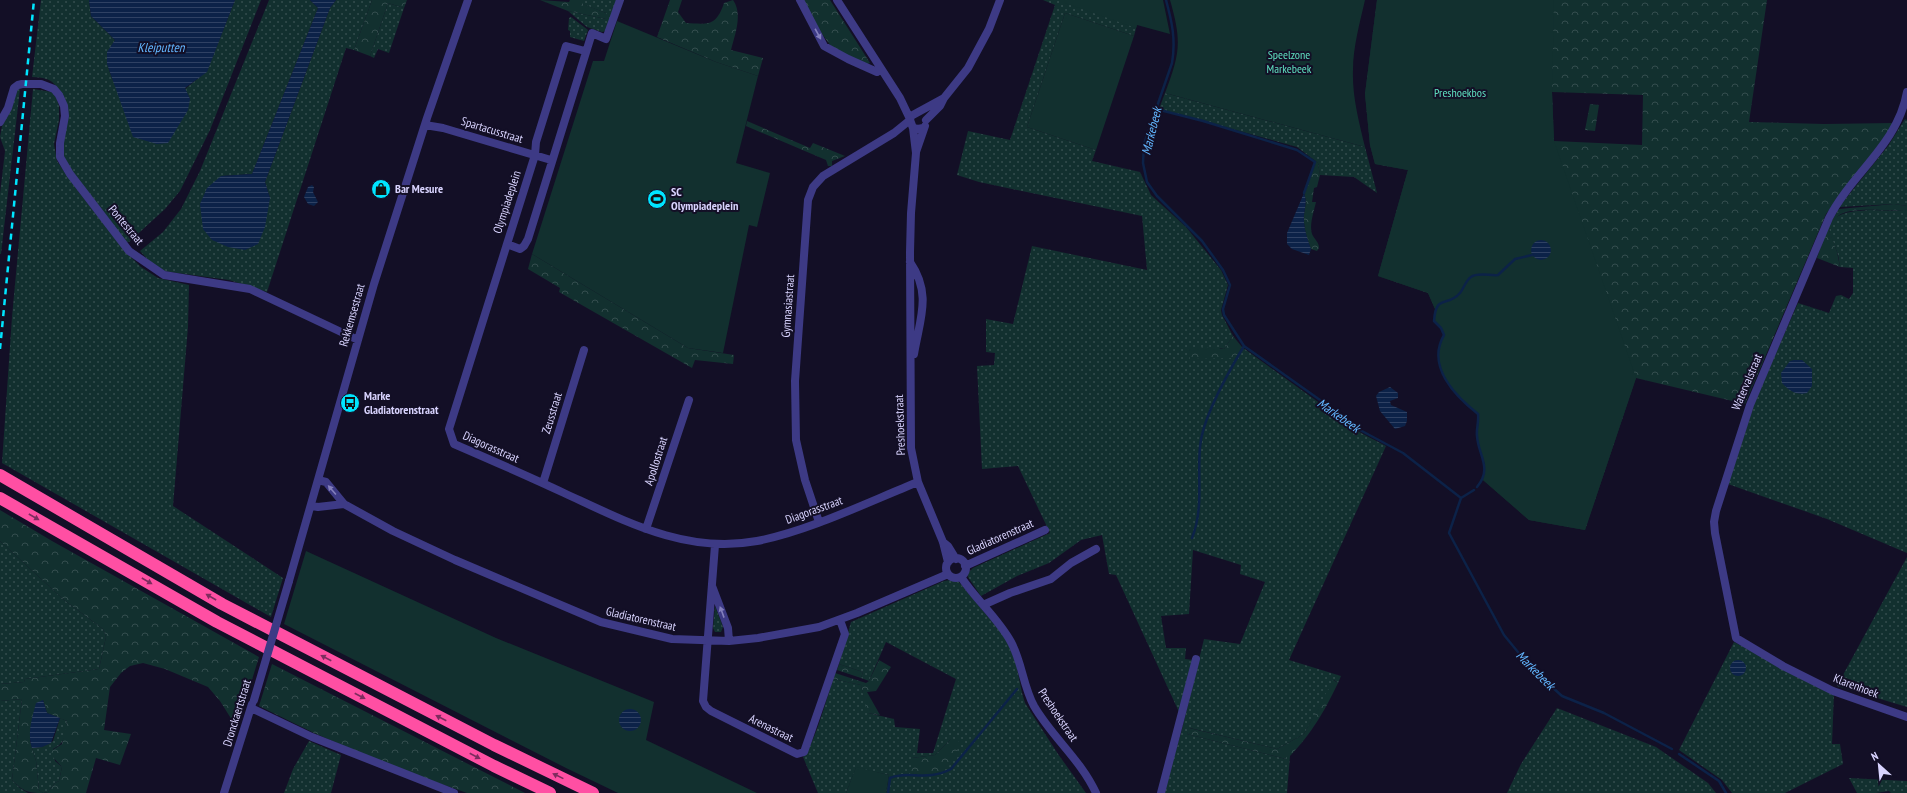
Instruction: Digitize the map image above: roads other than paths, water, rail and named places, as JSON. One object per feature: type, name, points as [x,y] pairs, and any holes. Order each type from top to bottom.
[{"type":"highway","points":[[0,475],[222,604],[487,742],[593,793]]},
{"type":"highway","points":[[0,498],[217,622],[494,766],[550,793]]},
{"type":"street","name":"Rekkemsestraat","points":[[271,640],[312,506],[358,340],[426,122],[468,0]]},
{"type":"street","name":"Olympiadeplein","points":[[585,51],[566,46],[536,142],[535,155],[507,244],[520,249],[524,246],[592,33],[606,39],[620,0]]},
{"type":"street","points":[[800,0],[824,46],[867,69],[877,72],[881,69]]},
{"type":"street","points":[[837,0],[900,98],[918,113],[922,114],[925,124],[918,129],[911,124],[911,116],[918,113]]},
{"type":"street","name":"Preshoekstraat","points":[[952,560],[948,546],[943,542],[918,482],[911,448],[910,213],[916,153],[925,124],[940,106],[944,98],[968,68],[979,51],[1000,0]]},
{"type":"street","name":"Pontestraat","points":[[0,122],[8,108],[14,88],[18,85],[40,84],[54,89],[59,95],[64,106],[65,116],[60,144],[60,157],[70,174],[129,251],[164,275],[250,290],[358,340]]},
{"type":"street","name":"Watervalstraat","points":[[1798,674],[1736,638],[1714,522],[1743,423],[1829,218],[1843,196],[1894,130],[1902,113],[1907,92]]},
{"type":"street","name":"Preshoekstraat","points":[[900,98],[911,124],[916,153]]},
{"type":"street","name":"Preshoekstraat","points":[[918,113],[944,98]]},
{"type":"street","name":"Spartacusstraat","points":[[426,122],[436,121],[443,128],[535,155]]},
{"type":"street","name":"Gymnasiastraat","points":[[819,522],[805,480],[796,440],[795,381],[808,200],[813,187],[823,176],[894,133],[905,132],[911,124]]},
{"type":"street","points":[[535,155],[551,160]]},
{"type":"street","name":"Diagorasstraat","points":[[507,244],[449,429],[454,444],[664,536],[715,545],[756,541],[793,531],[918,482]]},
{"type":"street","name":"Preshoekstraat","points":[[910,262],[918,274],[923,290],[923,309],[911,374]]},
{"type":"street","name":"Zeusstraat","points":[[543,483],[584,350]]},
{"type":"street","name":"Apollostraat","points":[[646,529],[689,400]]},
{"type":"street","name":"Gladiatorenstraat","points":[[318,480],[326,482],[344,504],[393,531],[601,622],[662,637],[706,642],[758,638],[793,632],[840,620],[948,574]]},
{"type":"street","points":[[312,506],[318,507],[344,504]]},
{"type":"street","name":"Gladiatorenstraat","points":[[965,566],[1045,530]]},
{"type":"street","points":[[706,642],[715,545]]},
{"type":"street","points":[[983,605],[1010,593],[1051,579],[1071,563],[1096,549]]},
{"type":"street","points":[[952,560],[962,561],[965,566],[965,572],[961,577],[954,578],[948,574],[946,568],[952,560]]},
{"type":"street","name":"Preshoekstraat","points":[[961,577],[1011,642],[1027,691],[1034,705],[1085,773],[1096,793]]},
{"type":"street","points":[[711,583],[728,628],[729,641]]},
{"type":"street","name":"Arenastraat","points":[[706,642],[704,701],[706,707],[711,711],[800,754],[806,750],[845,634],[840,620]]},
{"type":"street","name":"Dronckaertstraat","points":[[224,793],[271,640]]},
{"type":"street","points":[[1161,793],[1196,659]]},
{"type":"street","name":"Klarenhoek","points":[[1798,674],[1833,691],[1907,717]]},
{"type":"street","points":[[252,704],[312,737],[454,793]]},
{"type":"water","name":"Kleiputten","points":[[89,0],[235,0],[207,72],[185,88],[190,99],[188,110],[168,143],[157,144],[133,137],[107,64],[107,52],[115,40],[91,16]]},
{"type":"water","points":[[310,0],[336,0],[330,8],[265,182],[270,198],[265,227],[258,244],[245,250],[228,247],[212,240],[203,229],[200,204],[207,188],[221,176],[252,174],[318,8]]},
{"type":"water","points":[[312,185],[314,187],[313,192],[318,202],[314,206],[308,204],[304,197],[308,187]]},
{"type":"water","points":[[1304,193],[1306,201],[1304,223],[1311,249],[1309,255],[1292,249],[1287,244],[1287,233]]},
{"type":"water","points":[[1541,240],[1548,243],[1551,250],[1548,257],[1541,260],[1534,257],[1531,250],[1534,243]]},
{"type":"water","points":[[1802,360],[1812,369],[1812,386],[1807,393],[1800,394],[1793,392],[1782,383],[1781,373],[1790,361]]},
{"type":"water","points":[[1390,387],[1398,393],[1398,398],[1390,401],[1391,405],[1407,412],[1407,421],[1405,426],[1395,429],[1380,411],[1376,396],[1379,392]]},
{"type":"water","points":[[1738,660],[1744,662],[1746,668],[1744,674],[1738,676],[1732,674],[1730,668],[1732,662]]},
{"type":"water","points":[[43,700],[47,713],[60,718],[51,743],[42,747],[32,748],[30,732],[32,720],[36,703]]},
{"type":"water","points":[[630,709],[638,712],[641,720],[638,728],[630,731],[622,728],[619,720],[622,712]]},
{"type":"waterway","name":"Markebeek","points":[[1166,0],[1173,31],[1174,47],[1172,63],[1144,144],[1143,163],[1147,182],[1157,196],[1202,241],[1223,270],[1230,285],[1223,309],[1224,315],[1244,346],[1351,422],[1360,430],[1403,453],[1461,498],[1449,533],[1504,635],[1531,668],[1562,696],[1604,713],[1672,749]]},
{"type":"waterway","points":[[1156,109],[1203,121],[1297,150],[1315,162],[1304,193]]},
{"type":"waterway","points":[[1477,487],[1484,474],[1477,436],[1478,414],[1452,389],[1441,369],[1438,358],[1439,347],[1444,335],[1441,328],[1434,321],[1435,312],[1440,304],[1451,300],[1460,293],[1471,277],[1480,274],[1498,275],[1515,259],[1532,255]]},
{"type":"waterway","points":[[1192,538],[1198,515],[1199,459],[1202,435],[1217,395],[1244,346]]},
{"type":"waterway","points":[[1461,498],[1474,490]]},
{"type":"waterway","points":[[888,793],[890,778],[904,775],[934,775],[951,769],[1017,689]]},
{"type":"waterway","name":"Markebeek","points":[[1679,754],[1719,781],[1726,793]]},
{"type":"railway","points":[[0,349],[34,0]]},
{"type":"place","name":"Bar Mesure","points":[[381,189]]},
{"type":"place","name":"SC Olympiadeplein","points":[[657,199]]},
{"type":"place","name":"Marke Gladiatorenstraat","points":[[350,403]]},
{"type":"park label","name":"Speelzone Markebeek","points":[[1289,62]]},
{"type":"park label","name":"Preshoekbos","points":[[1460,93]]}]
